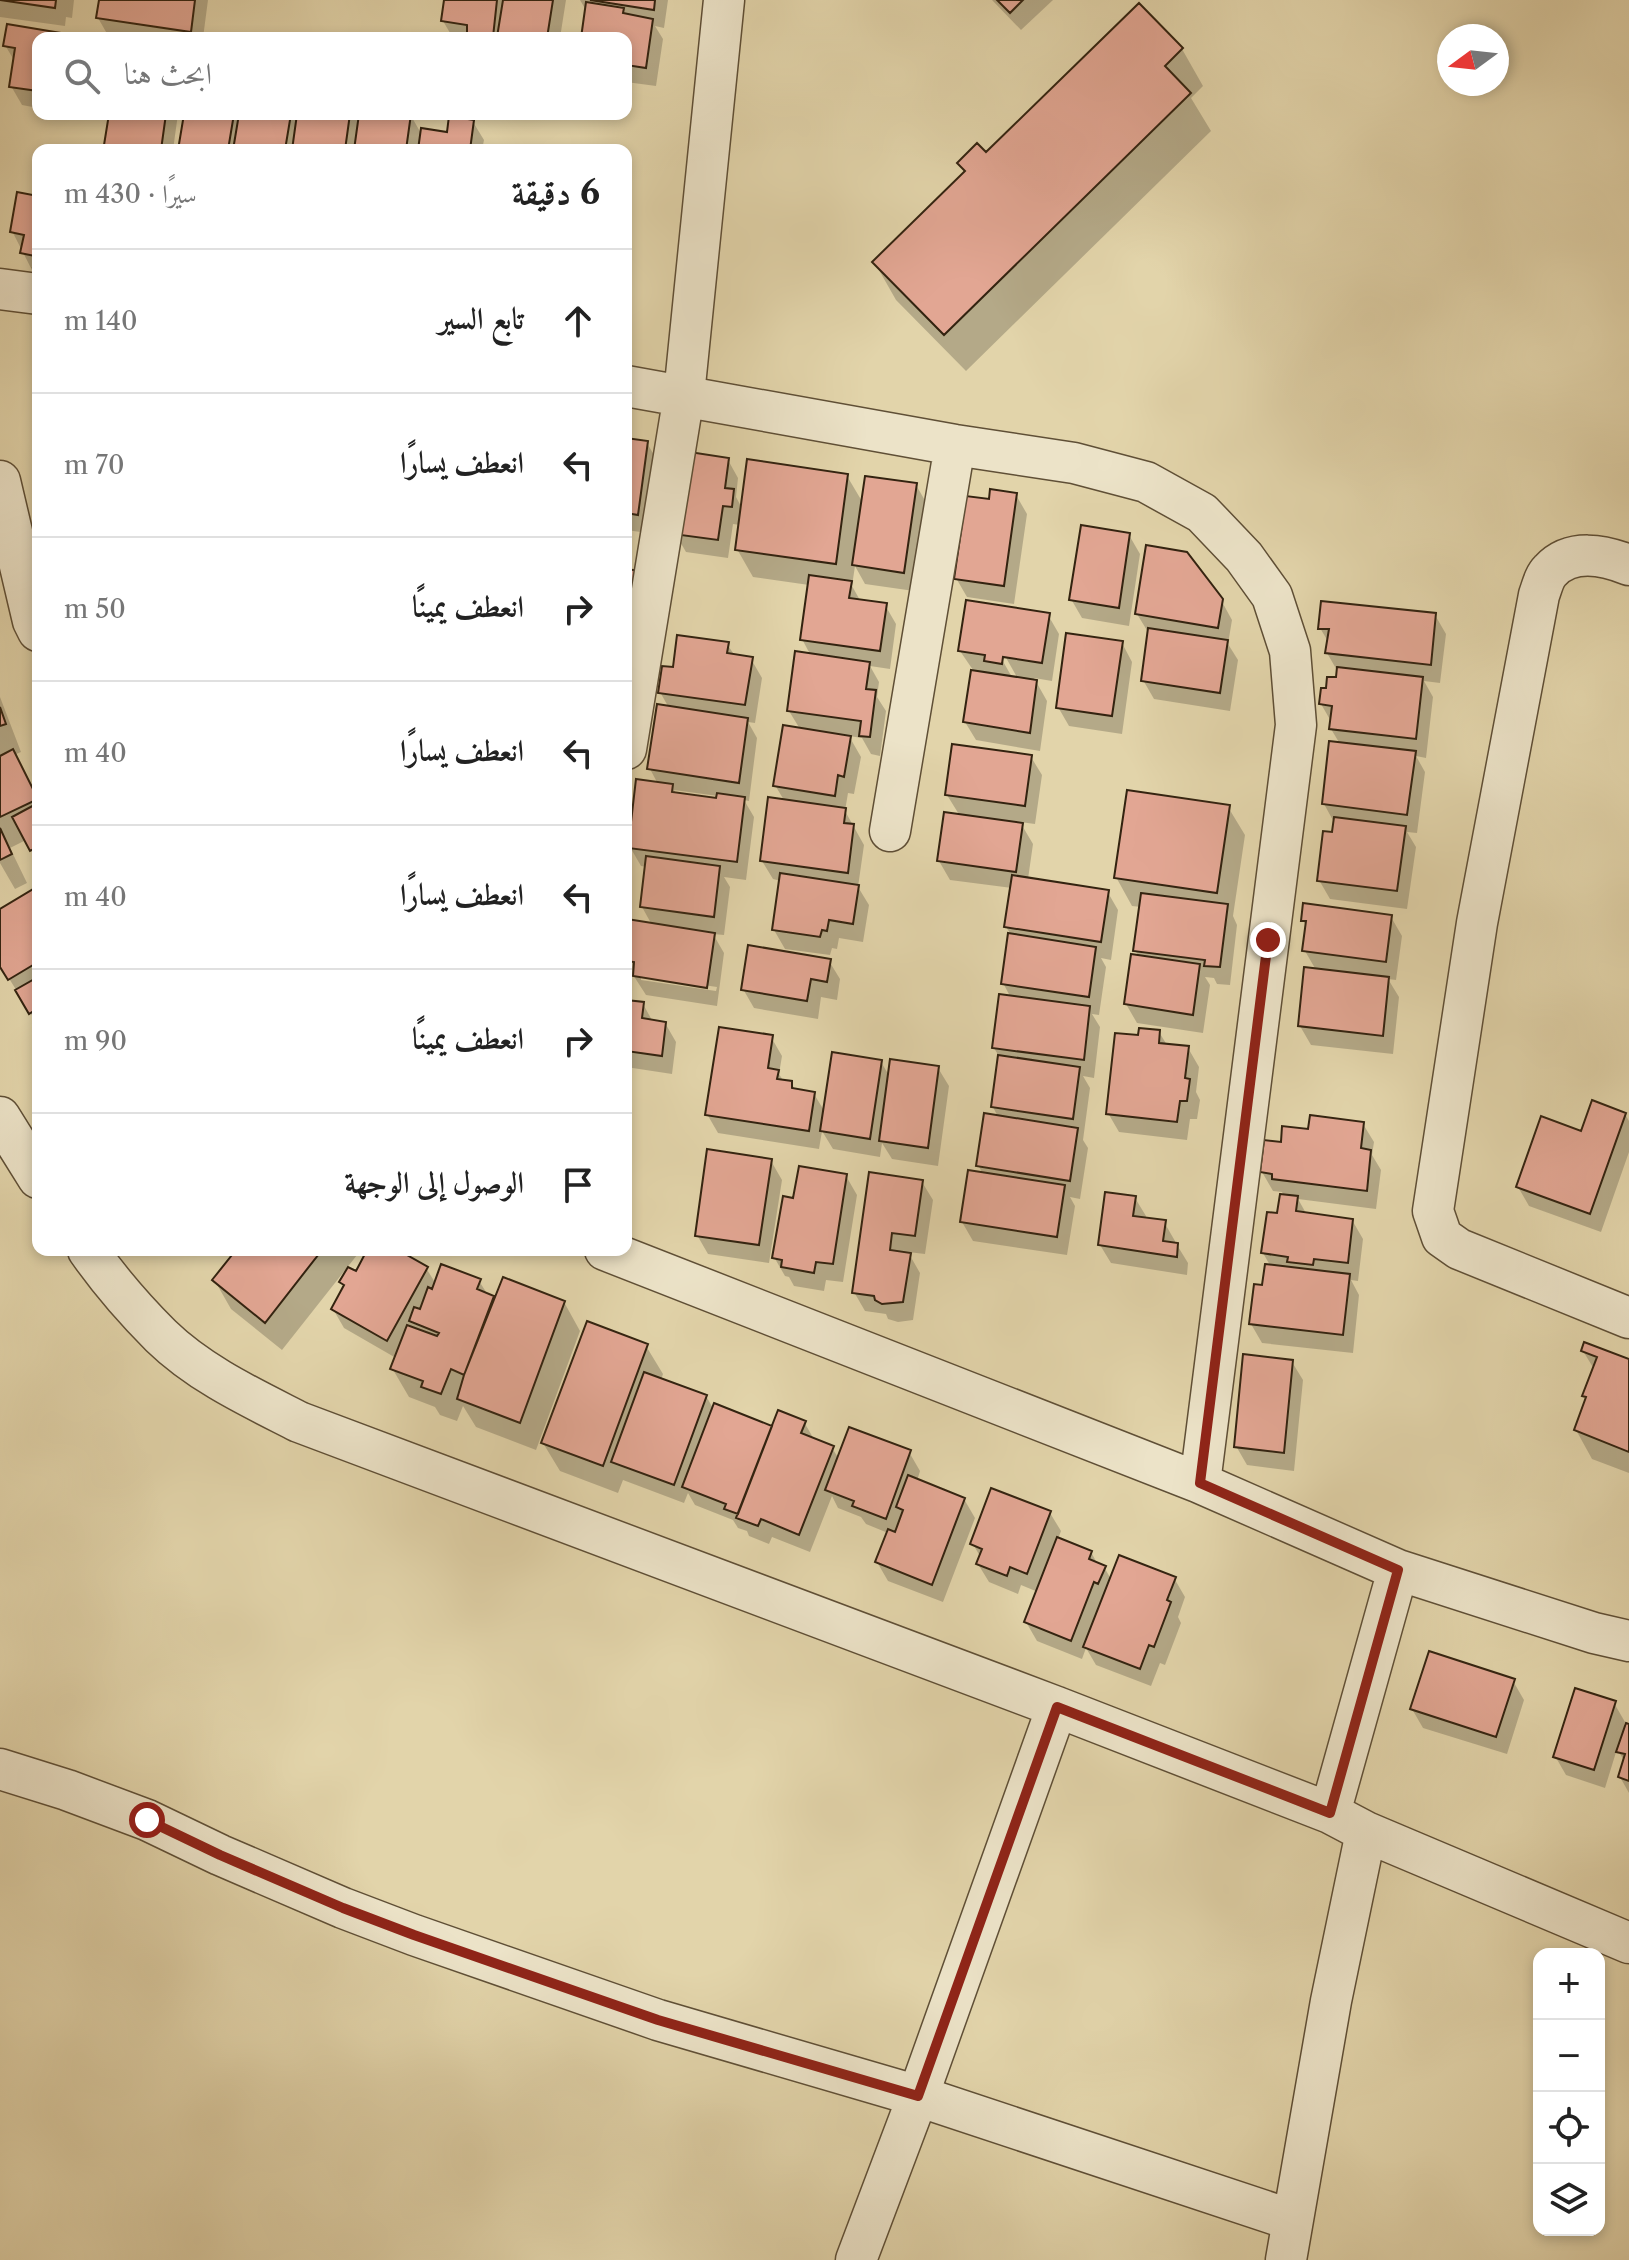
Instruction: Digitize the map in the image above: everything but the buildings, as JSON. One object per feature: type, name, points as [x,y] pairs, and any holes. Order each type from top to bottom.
[{"type":"street","points":[[632,712],[684,395],[724,0]]},
{"type":"street","points":[[0,289],[32,293]]},
{"type":"street","points":[[632,387],[955,445],[1074,463],[1146,482],[1202,513],[1244,557],[1272,596],[1290,651],[1296,725],[1200,1483]]},
{"type":"street","points":[[890,831],[955,445]]},
{"type":"street","points":[[0,481],[32,617]]},
{"type":"street","points":[[1629,565],[1587,555],[1568,557],[1548,572],[1539,595],[1477,923],[1433,1211],[1442,1237],[1459,1249],[1629,1318]]},
{"type":"street","points":[[0,1117],[32,1168]]},
{"type":"street","points":[[92,1256],[162,1337],[239,1391],[299,1422],[1330,1813],[1366,1832],[1629,1943]]},
{"type":"street","points":[[620,1256],[1200,1483],[1398,1570],[1594,1633],[1629,1641]]},
{"type":"street","points":[[1330,1813],[1398,1570]]},
{"type":"street","points":[[856,2260],[1057,1707]]},
{"type":"street","points":[[0,1769],[147,1820],[343,1908],[414,1935],[658,2020],[918,2096],[1292,2220]]},
{"type":"street","points":[[1286,2260],[1331,2001],[1366,1832]]},
{"type":"route","points":[[147,1820],[343,1908],[414,1935],[658,2020],[918,2096],[1057,1707],[1330,1813],[1398,1570],[1200,1483],[1268,940]]}]
